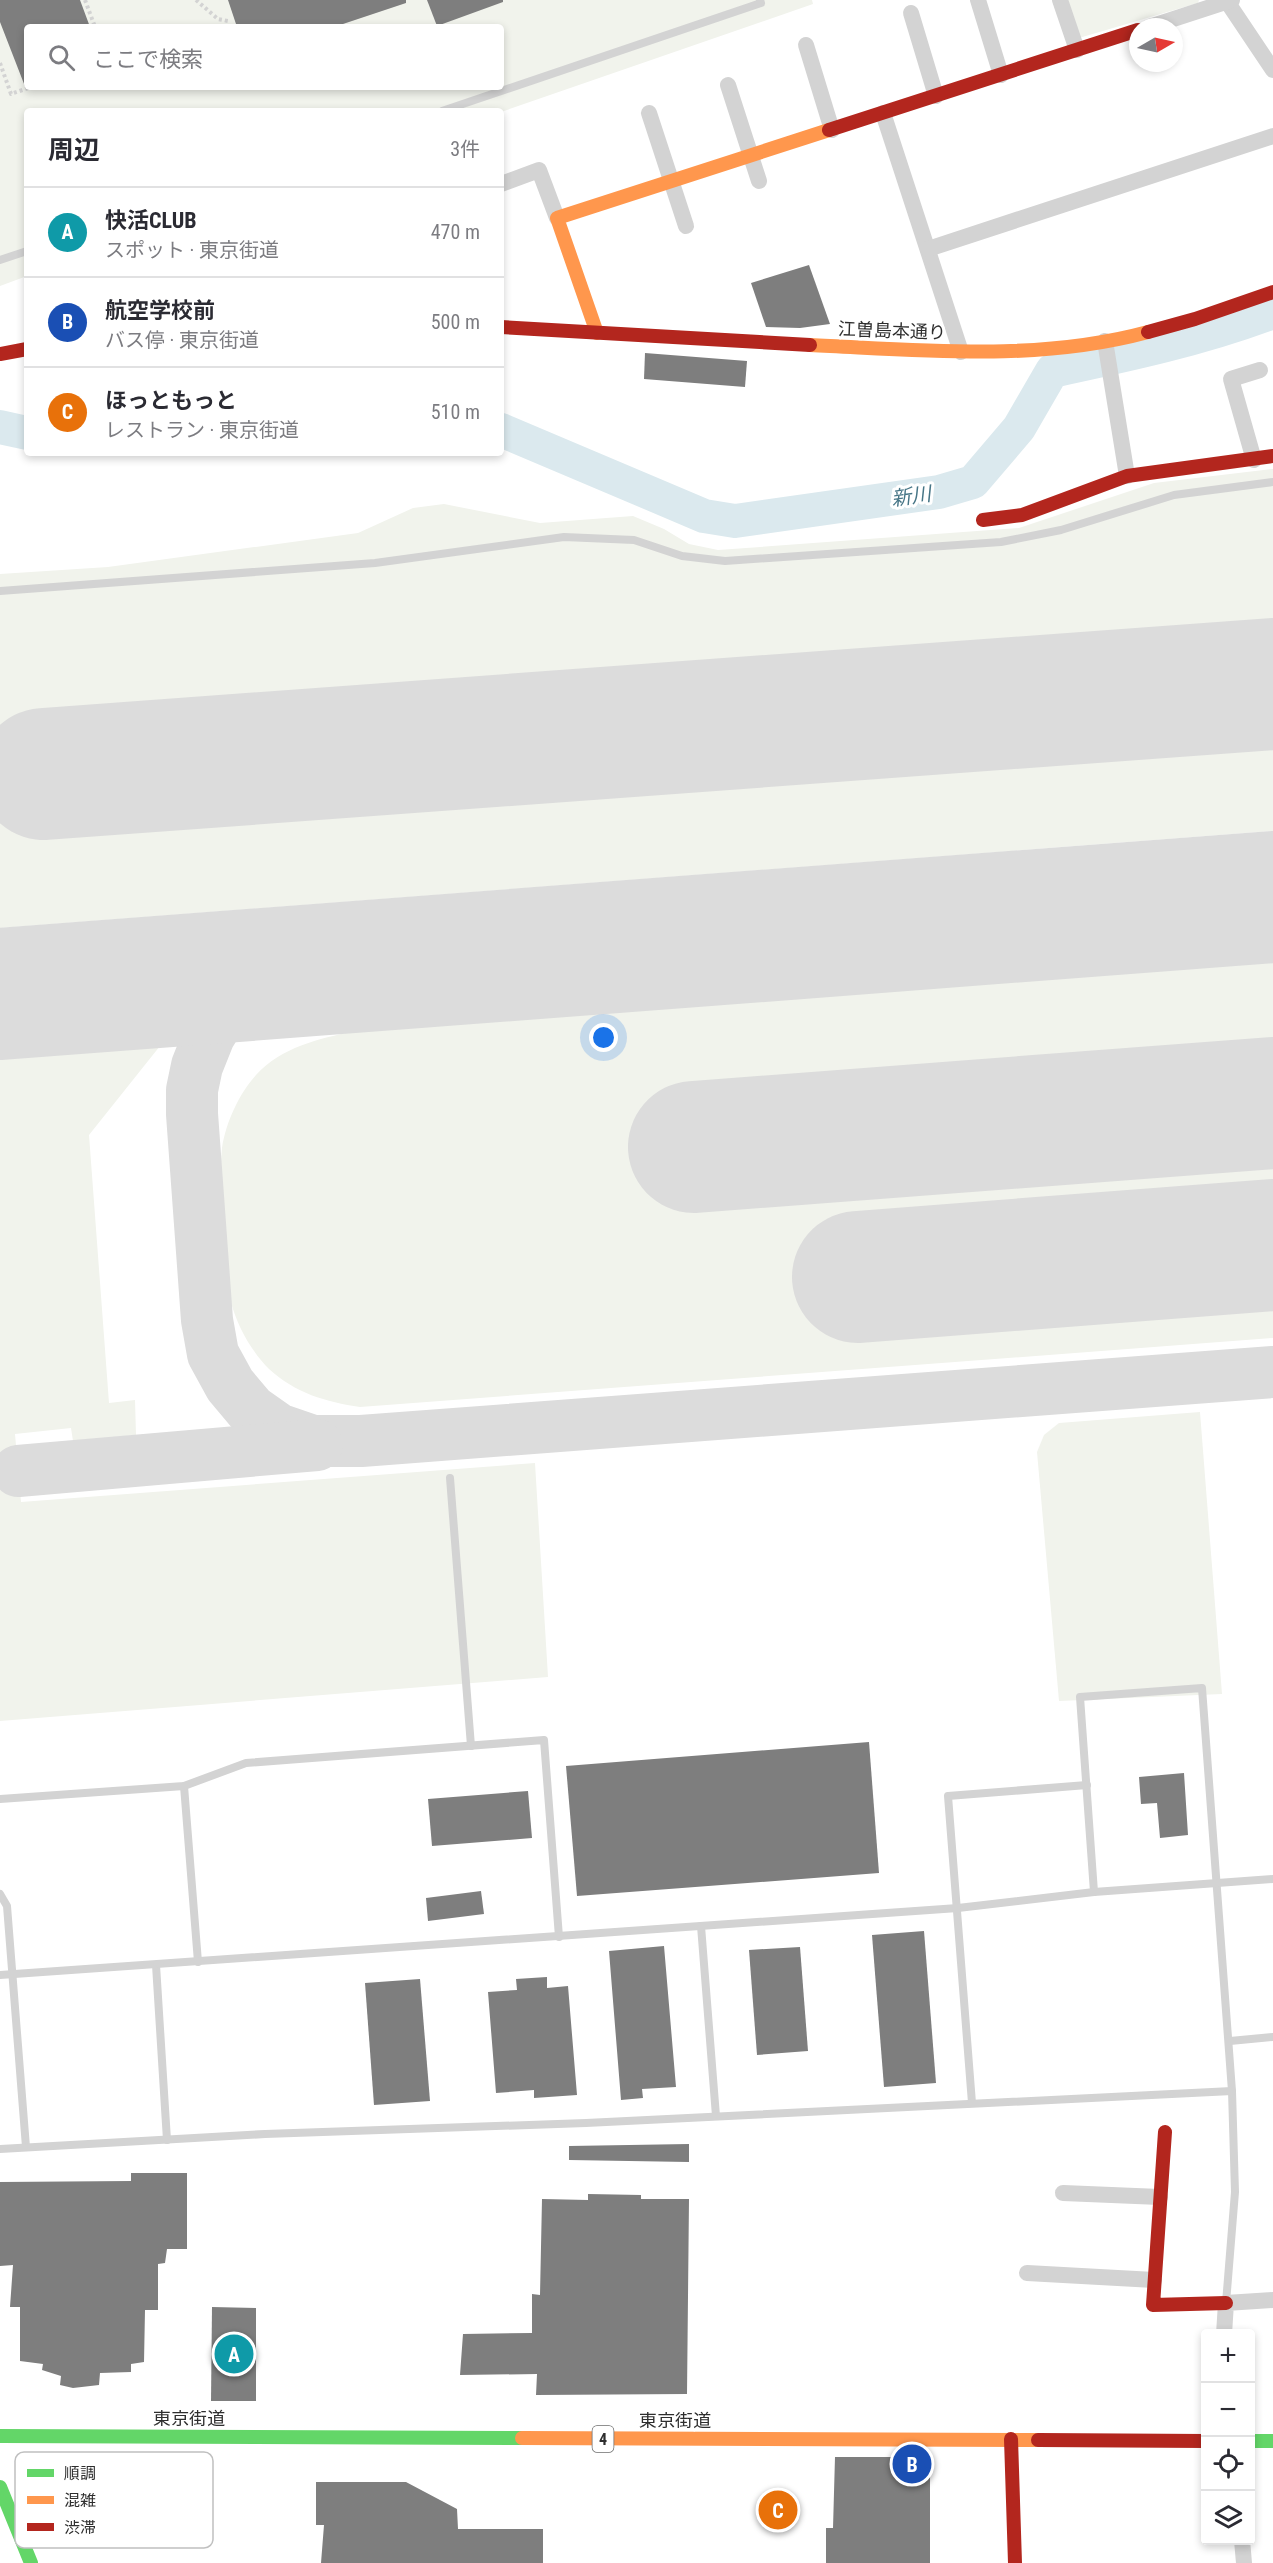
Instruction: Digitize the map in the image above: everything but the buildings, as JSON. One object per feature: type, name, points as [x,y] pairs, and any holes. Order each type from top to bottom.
[{"type":"main road","points":[[597,333],[557,218],[1129,33]]},
{"type":"main road","name":"江曽島本通り","points":[[504,327],[726,342],[961,352],[1060,348],[1105,341],[1227,309],[1273,292]]},
{"type":"main road","points":[[0,354],[24,350]]},
{"type":"main road","points":[[983,520],[1022,515],[1127,476],[1273,456]]},
{"type":"main road","points":[[1165,2132],[1153,2305],[1226,2303]]},
{"type":"main road","name":"東京街道","points":[[0,2436],[1201,2440]]},
{"type":"main road","points":[[1011,2439],[1015,2563]]},
{"type":"main road","points":[[1255,2441],[1273,2441]]},
{"type":"main road","points":[[0,2487],[15,2524]]},
{"type":"main road","points":[[25,2548],[31,2563]]},
{"type":"street","points":[[978,0],[1001,75]]},
{"type":"street","points":[[1060,0],[1077,50]]},
{"type":"street","points":[[1176,18],[1229,0],[1273,70]]},
{"type":"street","points":[[911,13],[936,96]]},
{"type":"street","points":[[806,45],[832,130]]},
{"type":"street","points":[[728,85],[759,181]]},
{"type":"street","points":[[649,113],[686,226]]},
{"type":"street","points":[[883,113],[961,352]]},
{"type":"street","points":[[928,249],[1273,136]]},
{"type":"street","points":[[504,183],[539,170],[557,218]]},
{"type":"street","points":[[1105,341],[1127,476]]},
{"type":"street","points":[[1254,460],[1232,379],[1260,370]]},
{"type":"street","points":[[1064,2193],[1160,2197]]},
{"type":"street","points":[[1027,2273],[1154,2280]]},
{"type":"street","points":[[1224,2329],[1226,2303],[1273,2300]]},
{"type":"street","points":[[1242,2545],[1244,2563]]},
{"type":"lane","points":[[451,108],[761,3],[760,0]]},
{"type":"lane","points":[[0,260],[24,252]]},
{"type":"lane","points":[[0,591],[375,563],[564,537],[634,540],[682,556],[725,561],[1001,542],[1061,530],[1174,495],[1273,482]]},
{"type":"lane","points":[[450,1478],[471,1746]]},
{"type":"lane","points":[[1094,1892],[1080,1697],[1202,1688],[1232,2091],[1235,2192],[1226,2303]]},
{"type":"lane","points":[[0,1800],[184,1786],[246,1763],[543,1740],[559,1937]]},
{"type":"lane","points":[[972,2103],[948,1796],[1087,1785]]},
{"type":"lane","points":[[184,1786],[198,1962]]},
{"type":"lane","points":[[0,1975],[958,1908],[1094,1892],[1273,1879]]},
{"type":"lane","points":[[0,1894],[8,1906],[26,2147]]},
{"type":"lane","points":[[701,1926],[716,2116]]},
{"type":"lane","points":[[156,1965],[167,2140]]},
{"type":"lane","points":[[1230,2041],[1273,2037]]},
{"type":"lane","points":[[0,2149],[1232,2091]]},
{"type":"path","points":[[85,0],[93,24]]},
{"type":"path","points":[[196,0],[218,19],[228,21]]},
{"type":"path","points":[[0,63],[10,94],[24,89]]},
{"type":"shaded area","points":[[0,0],[812,0],[813,4],[504,111],[504,108],[24,108],[24,277],[0,286]]},
{"type":"shaded area","points":[[1066,0],[1199,0],[1198,3],[1147,18],[1129,18],[1129,23],[1079,38]]},
{"type":"shaded area","points":[[1273,469],[1273,831],[0,928],[0,574],[108,567],[358,533],[413,508],[444,504],[540,523],[633,516],[664,529],[689,544],[718,550],[1019,528],[1154,483]]},
{"type":"shaded area","points":[[1273,961],[1273,1338],[360,1407],[335,1402],[300,1390],[269,1369],[251,1347],[241,1329],[231,1302],[221,1187],[222,1148],[227,1128],[239,1100],[256,1075],[277,1057],[301,1045],[354,1031]]},
{"type":"shaded area","points":[[160,1046],[89,1135],[109,1403],[135,1400],[136,1435],[73,1441],[71,1428],[15,1434],[21,1502],[535,1463],[548,1677],[0,1721],[0,1058]]},
{"type":"shaded area","points":[[1200,1412],[1222,1694],[1059,1701],[1037,1452],[1044,1435],[1059,1423]]},
{"type":"waterway","name":"新川","points":[[504,431],[704,516],[735,521],[939,492],[973,482],[1019,428],[1052,371],[1192,338],[1273,312]]},
{"type":"waterway","name":"新川","points":[[0,427],[24,432]]},
{"type":"taxiway","points":[[261,974],[231,1000],[209,1036],[197,1066],[192,1090],[192,1114],[207,1320],[213,1354],[230,1385],[251,1410],[278,1429],[313,1441],[361,1441],[1273,1372]]},
{"type":"taxiway","points":[[18,1471],[317,1445]]},
{"type":"runway","points":[[44,774],[1273,684]]},
{"type":"runway","points":[[0,994],[1273,897]]},
{"type":"runway","points":[[694,1147],[1273,1103]]},
{"type":"runway","points":[[858,1277],[1273,1245]]},
{"type":"traffic: fast","points":[[0,2436],[522,2438]]},
{"type":"traffic: fast","points":[[1255,2441],[1273,2441]]},
{"type":"traffic: fast","points":[[0,2487],[15,2524]]},
{"type":"traffic: fast","points":[[25,2548],[31,2563]]},
{"type":"traffic: slow","points":[[597,333],[557,218],[829,130]]},
{"type":"traffic: slow","points":[[810,345],[937,351],[1022,351],[1106,341],[1148,332]]},
{"type":"traffic: slow","points":[[522,2438],[1038,2440]]},
{"type":"traffic: jam","points":[[829,130],[1129,33]]},
{"type":"traffic: jam","points":[[1148,332],[1195,319],[1273,292]]},
{"type":"traffic: jam","points":[[504,327],[810,345]]},
{"type":"traffic: jam","points":[[0,354],[24,350]]},
{"type":"traffic: jam","points":[[983,520],[1022,515],[1127,476],[1273,456]]},
{"type":"traffic: jam","points":[[1165,2132],[1153,2305],[1226,2303]]},
{"type":"traffic: jam","points":[[1011,2439],[1015,2563]]},
{"type":"traffic: jam","points":[[1038,2440],[1201,2441]]},
{"type":"place","name":"快活CLUB","points":[[234,2354]]},
{"type":"place","name":"航空学校前","points":[[912,2464]]},
{"type":"place","name":"ほっともっと","points":[[778,2510]]}]
